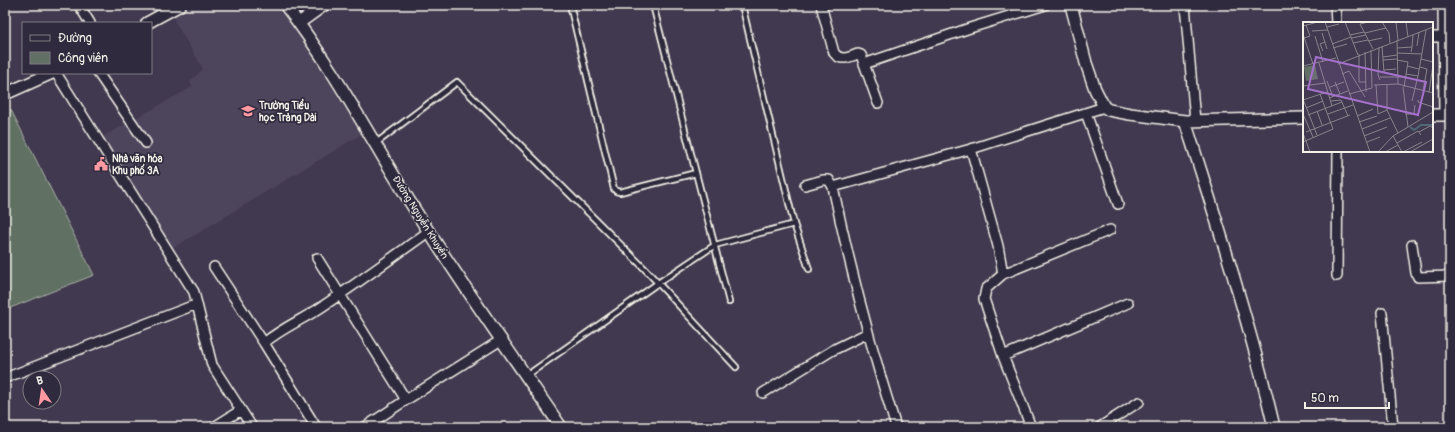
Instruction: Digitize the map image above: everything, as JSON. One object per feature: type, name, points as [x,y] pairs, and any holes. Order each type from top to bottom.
[{"type":"street","points":[[79,5],[89,22]]},
{"type":"street","points":[[149,22],[180,5]]},
{"type":"street","name":"Đường Nguyễn Khuyến","points":[[285,5],[299,23],[352,106],[428,232],[561,427]]},
{"type":"street","points":[[299,23],[324,5]]},
{"type":"street","points":[[821,5],[834,53],[837,57],[843,59],[859,54],[861,56],[878,103]]},
{"type":"street","points":[[864,64],[970,28],[1045,5]]},
{"type":"street","points":[[1072,5],[1086,64],[1095,89],[1104,107],[1109,110],[1190,121],[1303,118]]},
{"type":"street","points":[[1186,5],[1190,121],[1264,386],[1274,427]]},
{"type":"street","points":[[1335,5],[1336,22]]},
{"type":"street","points":[[1433,115],[1447,115],[1443,5]]},
{"type":"street","points":[[1433,37],[1443,37]]},
{"type":"street","points":[[5,94],[50,74]]},
{"type":"street","points":[[57,74],[194,292],[212,365],[252,427]]},
{"type":"street","points":[[99,74],[146,142]]},
{"type":"street","points":[[833,187],[971,149],[1104,107]]},
{"type":"street","points":[[1086,113],[1118,204]]},
{"type":"street","points":[[971,149],[998,246],[1003,274]]},
{"type":"street","points":[[1337,276],[1338,152]]},
{"type":"street","points":[[805,185],[823,180],[829,180],[833,187],[848,256],[868,333],[896,427]]},
{"type":"street","points":[[1031,427],[1003,356],[984,298],[986,289],[1003,274],[1110,230]]},
{"type":"street","points":[[264,343],[272,336],[340,295],[428,232]]},
{"type":"street","points":[[1412,245],[1416,274],[1418,276],[1450,276]]},
{"type":"street","points":[[317,258],[406,400]]},
{"type":"street","points":[[214,267],[264,343],[316,427]]},
{"type":"street","points":[[1003,356],[1128,303]]},
{"type":"street","points":[[5,378],[197,304]]},
{"type":"street","points":[[1382,313],[1393,427]]},
{"type":"street","points":[[763,393],[833,350],[868,333]]},
{"type":"street","points":[[365,427],[501,340]]},
{"type":"street","points":[[1100,427],[1139,402]]},
{"type":"street","points":[[214,427],[241,410]]},
{"type":"lane","points":[[570,5],[614,188],[616,191],[620,192],[696,173]]},
{"type":"lane","points":[[653,5],[729,302]]},
{"type":"lane","points":[[742,5],[794,224],[809,269]]},
{"type":"lane","points":[[375,144],[457,82],[644,268],[736,367]]},
{"type":"lane","points":[[526,376],[658,283],[715,245],[794,224]]},
{"type":"shaded area","name":"Trường Tiểu học Trảng Dài","points":[[193,5],[277,5],[294,27],[362,134],[170,250],[100,138],[192,87],[190,81],[203,69],[172,17]]},
{"type":"green space","points":[[11,110],[94,275],[5,310],[5,113]]},
{"type":"place","name":"Trường Tiểu học Trảng Dài","points":[[248,111]]},
{"type":"place","name":"Nhà văn hóa Khu phố 3A","points":[[101,164]]}]
